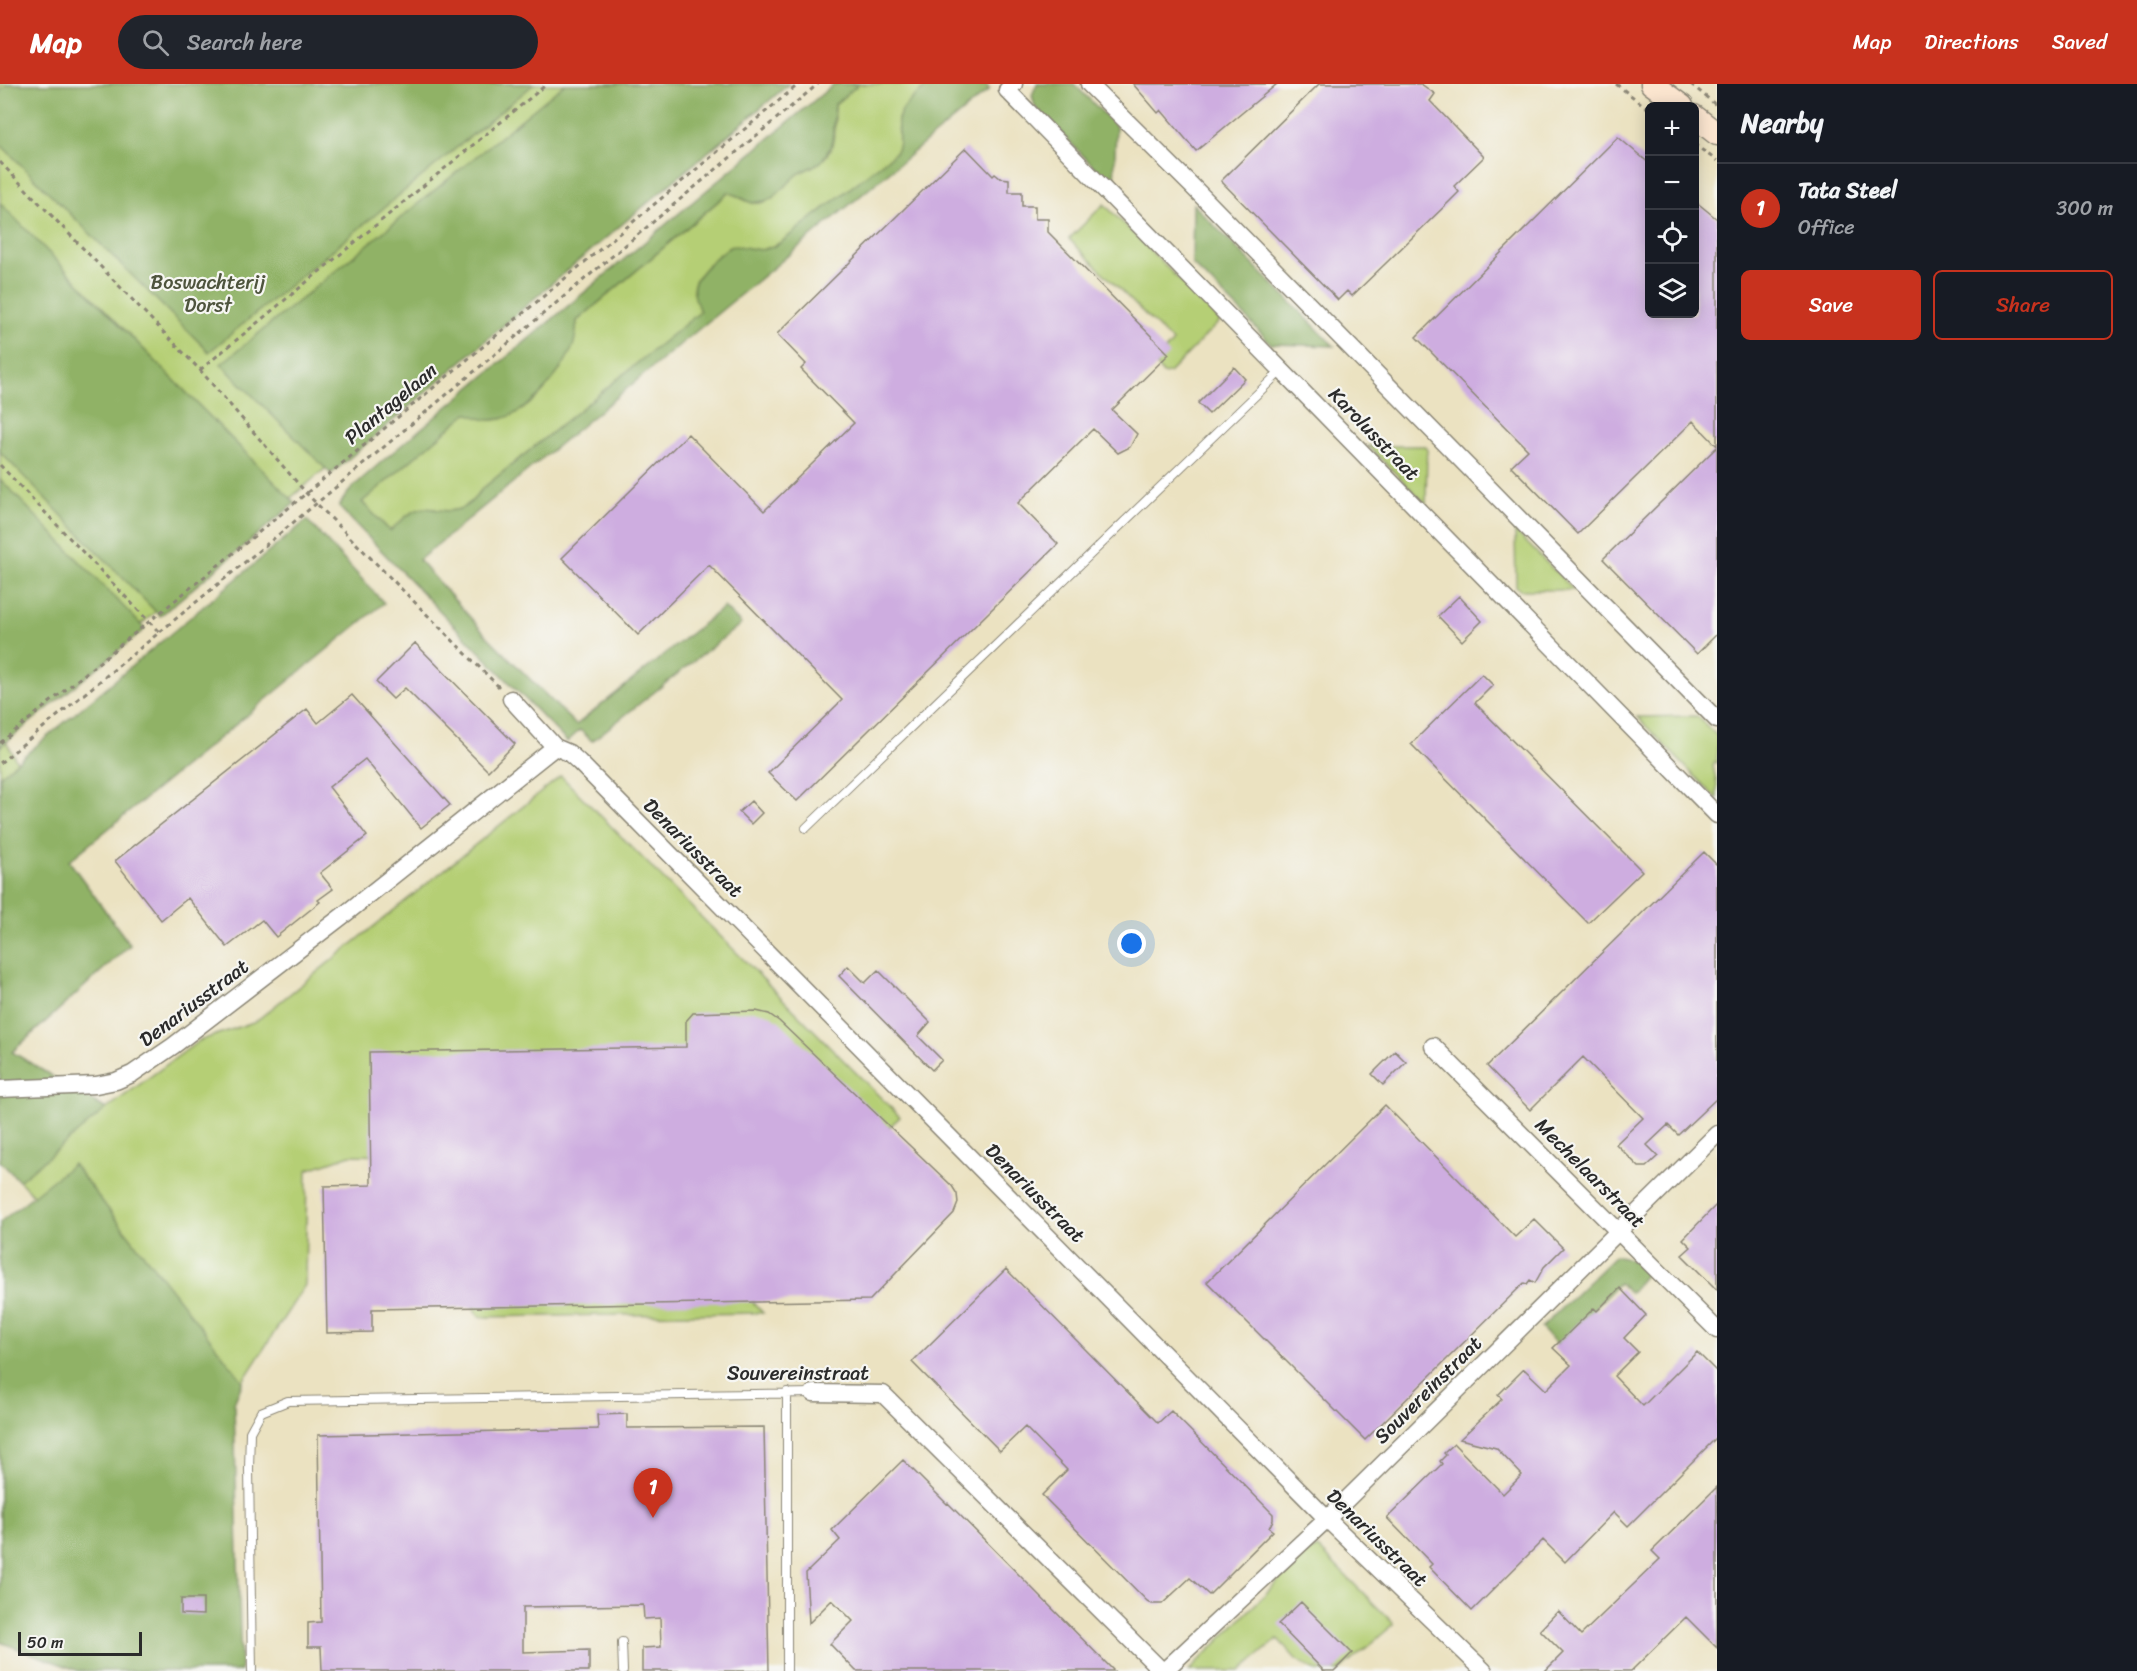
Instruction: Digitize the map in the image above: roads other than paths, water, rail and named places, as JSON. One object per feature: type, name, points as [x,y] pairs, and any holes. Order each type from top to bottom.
[{"type":"main road","points":[[1653,84],[1677,102]]},
{"type":"main road","points":[[1699,119],[1717,134]]},
{"type":"street","name":"Karolusstraat","points":[[1014,84],[1007,90],[1717,815]]},
{"type":"street","points":[[1089,84],[1717,720]]},
{"type":"street","name":"Denariusstraat","points":[[511,699],[555,747],[569,753],[579,762],[1327,1519],[1484,1671]]},
{"type":"street","name":"Denariusstraat","points":[[0,1089],[96,1085],[116,1081],[132,1074],[173,1046],[345,914],[555,747]]},
{"type":"street","name":"Mechelaarstraat","points":[[1434,1046],[1717,1330]]},
{"type":"street","name":"Souvereinstraat","points":[[813,1393],[883,1394],[1163,1671],[1327,1519],[1717,1134]]},
{"type":"lane","points":[[806,828],[1282,370]]},
{"type":"lane","points":[[787,1392],[787,1671]]},
{"type":"lane","name":"Souvereinstraat","points":[[252,1671],[250,1432],[261,1412],[288,1401],[813,1393]]},
{"type":"lane","points":[[622,1642],[623,1671]]},
{"type":"place","name":"Tata Steel","points":[[653,1518]]},
{"type":"park label","name":"Boswachterij Dorst","points":[[208,294]]}]
